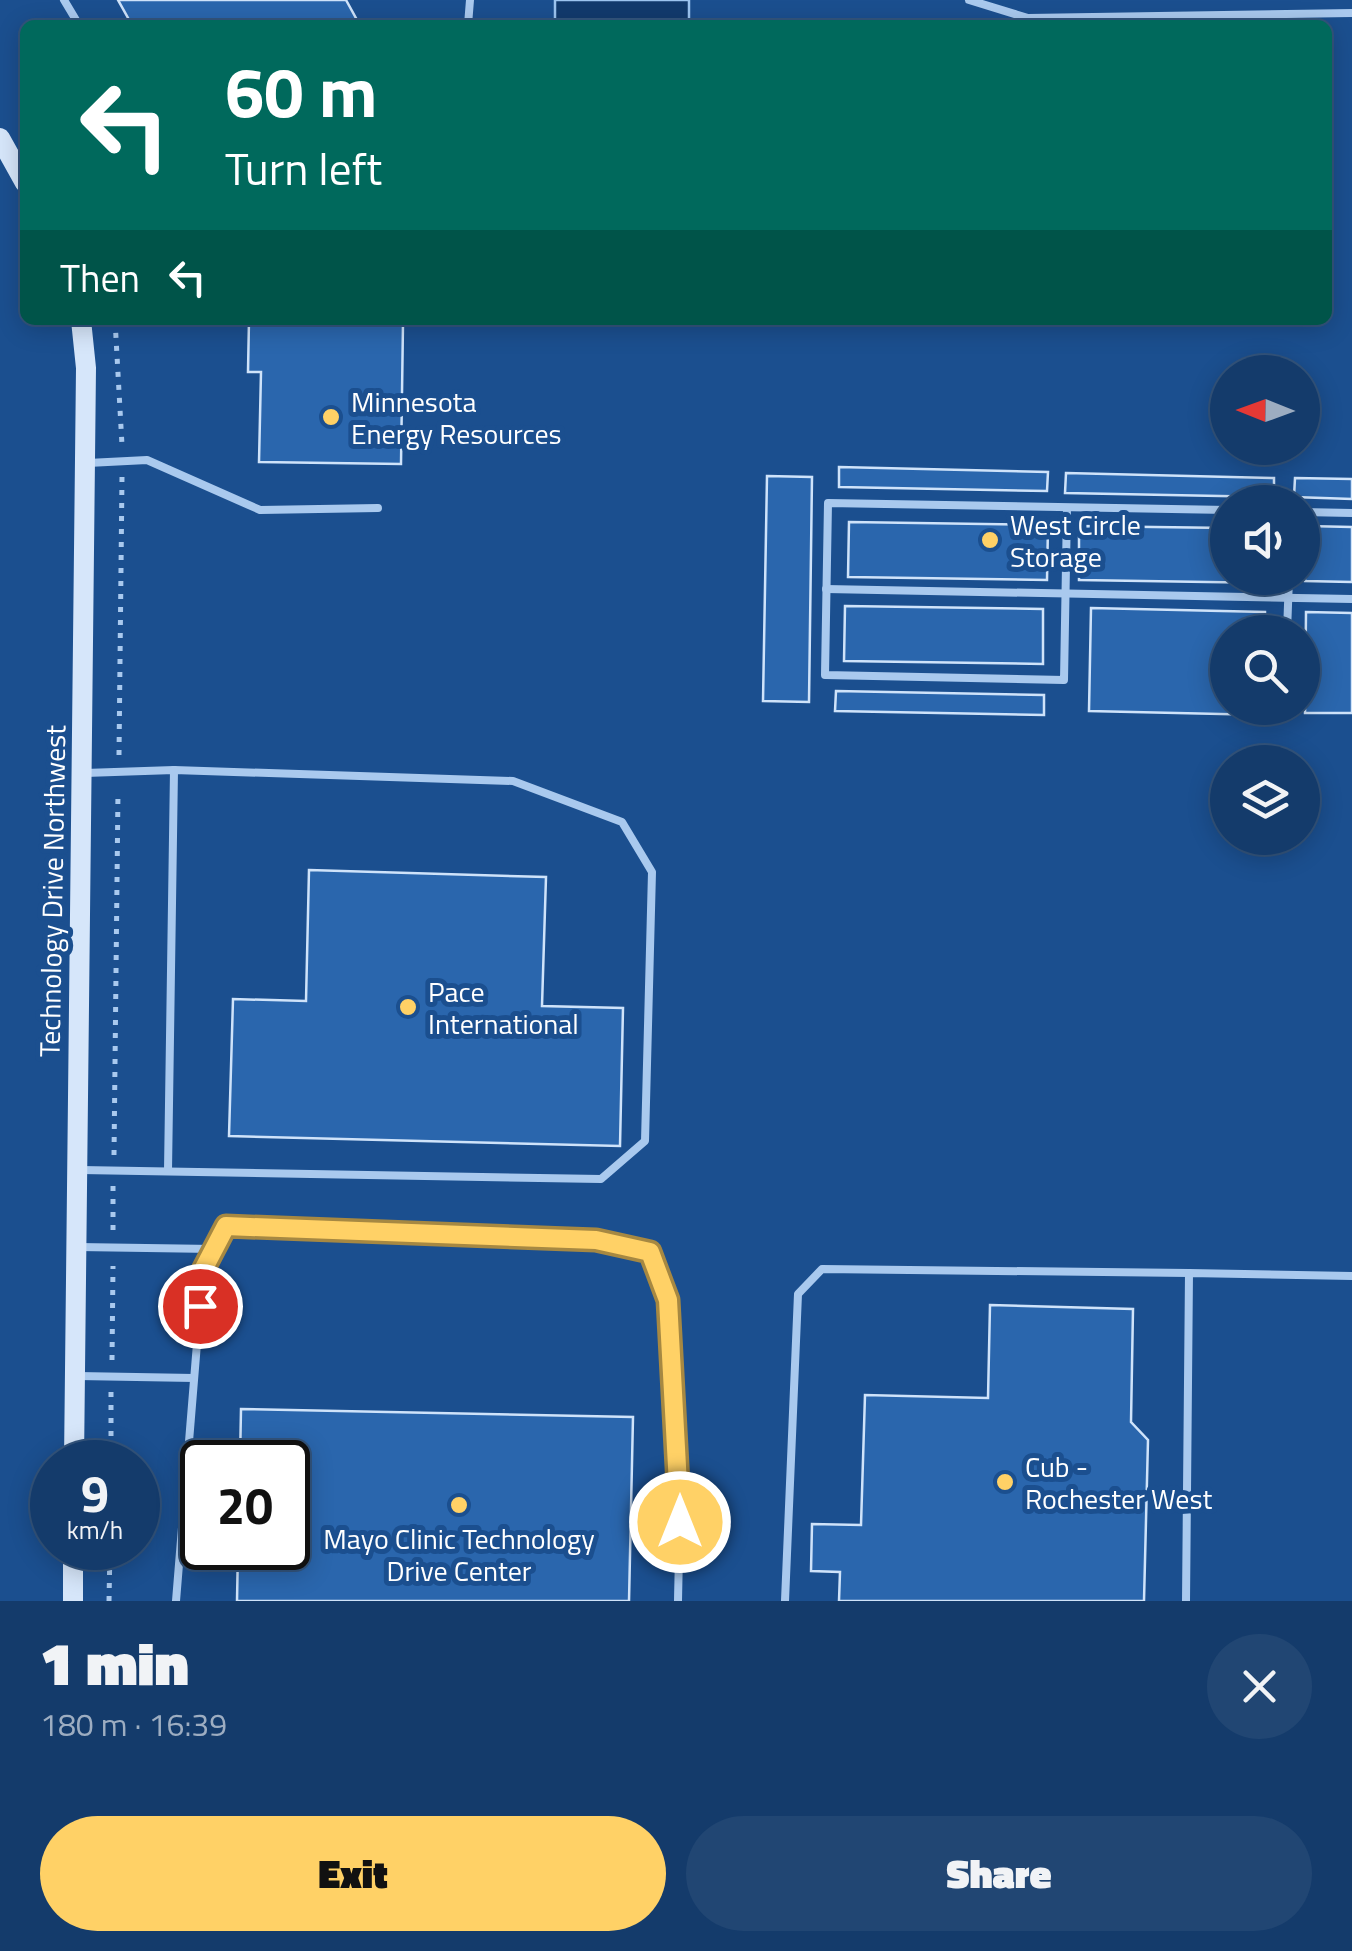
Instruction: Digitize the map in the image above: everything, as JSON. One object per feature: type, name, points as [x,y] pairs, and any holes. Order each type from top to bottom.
[{"type":"street","points":[[0,138],[20,174]]},
{"type":"street","name":"Technology Drive Northwest","points":[[74,1440],[86,368],[82,325]]},
{"type":"street","points":[[73,1570],[73,1601]]},
{"type":"lane","points":[[969,0],[1028,18],[1352,13]]},
{"type":"lane","points":[[85,463],[148,460],[260,510],[378,508]]},
{"type":"lane","points":[[1067,508],[1064,680],[825,675],[828,503],[1210,510]]},
{"type":"lane","points":[[1320,512],[1352,512]]},
{"type":"lane","points":[[826,589],[1352,599]]},
{"type":"lane","points":[[1288,598],[1288,615]]},
{"type":"lane","points":[[168,1171],[174,770]]},
{"type":"lane","points":[[76,1170],[600,1179],[646,1142],[652,872],[622,822],[512,781],[174,770],[80,774]]},
{"type":"lane","points":[[176,1601],[203,1270],[226,1226],[596,1240],[650,1252],[668,1300],[680,1482],[678,1601]]},
{"type":"lane","points":[[75,1247],[214,1249]]},
{"type":"lane","points":[[785,1601],[798,1294],[822,1269],[1352,1276]]},
{"type":"lane","points":[[1186,1601],[1189,1273]]},
{"type":"lane","points":[[74,1376],[194,1378]]},
{"type":"path","points":[[111,1440],[122,461],[115,325]]},
{"type":"path","points":[[109,1601],[110,1570]]},
{"type":"water","points":[[555,0],[689,0],[689,20],[555,20]]},
{"type":"building","points":[[118,0],[346,0],[357,20],[129,20]]},
{"type":"building","name":"Minnesota Energy Resources","points":[[249,325],[403,325],[401,464],[259,462],[261,372],[248,372]]},
{"type":"building","points":[[839,467],[1048,472],[1047,491],[839,487]]},
{"type":"building","points":[[1066,473],[1274,478],[1274,485],[1210,485],[1210,496],[1065,493]]},
{"type":"building","points":[[767,476],[812,477],[809,702],[763,701]]},
{"type":"building","points":[[1295,478],[1352,479],[1352,499],[1320,498],[1320,485],[1295,485]]},
{"type":"building","points":[[849,522],[1048,525],[1047,580],[848,577]]},
{"type":"building","points":[[1079,526],[1210,528],[1210,582],[1079,580]]},
{"type":"building","points":[[1320,526],[1352,527],[1352,582],[1320,581]]},
{"type":"building","points":[[845,606],[1043,609],[1043,664],[844,661]]},
{"type":"building","points":[[1091,608],[1265,612],[1210,615],[1210,714],[1089,711]]},
{"type":"building","points":[[1352,613],[1352,713],[1320,713],[1320,615],[1306,615]]},
{"type":"building","points":[[836,691],[1044,695],[1044,715],[835,711]]},
{"type":"building","name":"Pace International","points":[[309,870],[546,877],[542,1006],[623,1008],[620,1146],[229,1136],[233,999],[306,1001]]},
{"type":"building","name":"Cub - Rochester West","points":[[990,1305],[1133,1309],[1131,1422],[1148,1440],[1144,1601],[839,1601],[840,1572],[811,1571],[812,1524],[861,1525],[865,1395],[988,1398]]},
{"type":"building","name":"Mayo Clinic Technology Drive Center","points":[[241,1409],[633,1417],[629,1601],[237,1601],[238,1570],[310,1570],[310,1440],[240,1440]]},
{"type":"place","name":"Minnesota Energy Resources","points":[[331,417]]},
{"type":"place","name":"West Circle Storage","points":[[990,540]]},
{"type":"place","name":"Pace International","points":[[408,1007]]},
{"type":"place","name":"Cub - Rochester West","points":[[1005,1482]]},
{"type":"place","name":"Mayo Clinic Technology Drive Center","points":[[459,1505]]},
{"type":"route","points":[[200,1306],[203,1270],[226,1226],[596,1240],[650,1252],[668,1300],[680,1522]]}]
